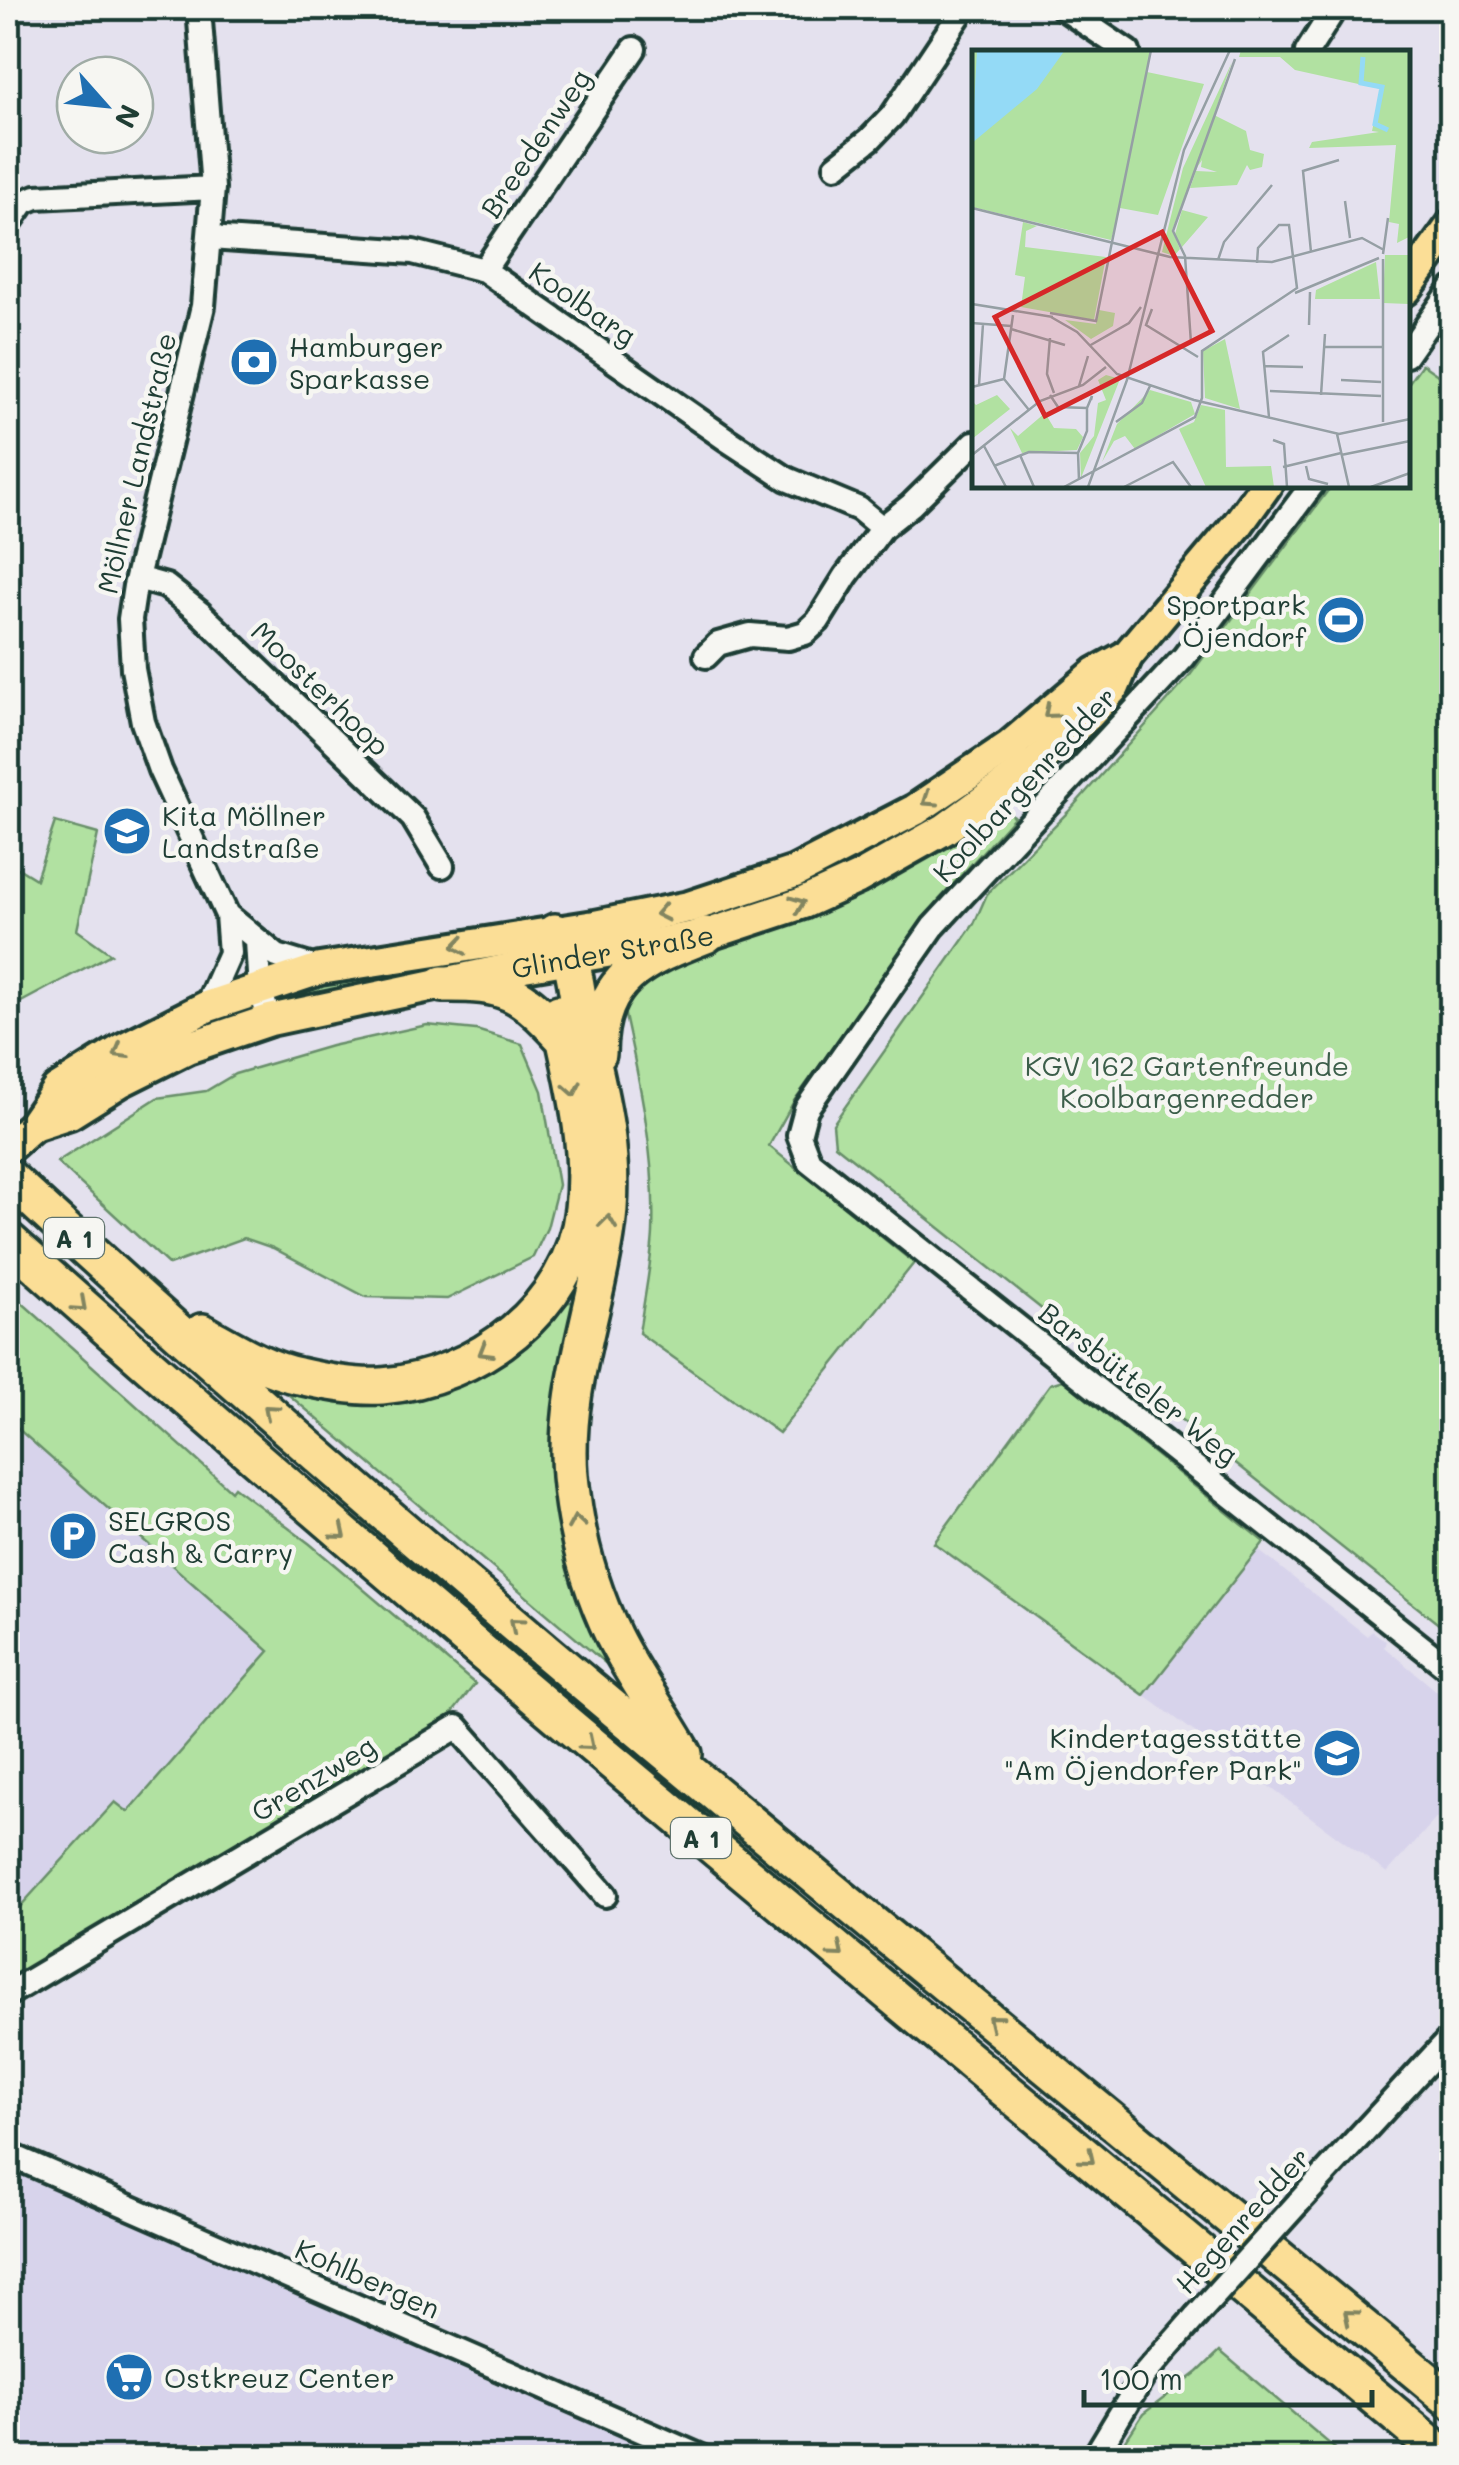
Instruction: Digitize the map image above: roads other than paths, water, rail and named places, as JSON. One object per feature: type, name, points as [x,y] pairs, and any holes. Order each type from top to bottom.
[{"type":"highway","points":[[598,1076],[600,1023],[607,1001],[618,986],[649,960],[706,935]]},
{"type":"highway","points":[[140,1297],[264,1365],[300,1377],[379,1386],[432,1376],[476,1358],[519,1328],[542,1304],[567,1266],[583,1210],[583,1139],[564,1038],[558,951]]},
{"type":"highway","points":[[558,951],[577,997],[598,1076],[609,1143],[606,1236],[572,1407],[574,1507],[588,1572],[615,1638],[698,1777]]},
{"type":"highway","points":[[442,984],[489,985],[514,994],[535,1008],[564,1038]]},
{"type":"highway","name":"A 1","points":[[8,1178],[416,1540],[1452,2400]]},
{"type":"highway","name":"A 1","points":[[8,1240],[239,1447],[624,1775],[1447,2458]]},
{"type":"main road","points":[[1409,285],[1452,225]]},
{"type":"main road","name":"Glinder Straße","points":[[8,1148],[33,1125],[58,1090],[123,1049],[206,1007],[320,969],[706,935],[804,903],[858,878],[945,829],[1038,761],[1088,715],[1114,688],[1127,656],[1264,488]]},
{"type":"main road","name":"Glinder Straße","points":[[33,1125],[70,1113],[187,1048],[270,1020],[442,984],[558,951],[795,872],[915,810],[1010,746],[1096,673],[1127,656]]},
{"type":"street","name":"Möllner Landstraße","points":[[199,8],[213,188],[203,306],[130,620],[133,669],[143,722],[160,770],[227,915],[230,952],[206,1007]]},
{"type":"street","points":[[836,166],[892,116],[964,8]]},
{"type":"street","points":[[1063,8],[1125,50]]},
{"type":"street","points":[[1309,50],[1335,8]]},
{"type":"street","name":"Breedenweg","points":[[484,270],[634,49]]},
{"type":"street","points":[[8,225],[24,202],[36,197],[213,188]]},
{"type":"street","name":"Koolbarg","points":[[210,238],[412,252],[484,270],[787,479],[859,509],[882,528]]},
{"type":"street","points":[[1409,351],[1452,289]]},
{"type":"street","points":[[706,656],[718,644],[750,635],[788,638],[805,632],[818,621],[882,528],[972,445]]},
{"type":"street","name":"Koolbargenredder","points":[[800,1135],[806,1109],[933,926],[1184,657],[1310,488]]},
{"type":"street","name":"Moosterhoop","points":[[137,578],[166,586],[200,612],[414,818],[442,866]]},
{"type":"street","name":"Möllner Landstraße","points":[[227,915],[276,956],[320,969]]},
{"type":"street","points":[[258,941],[260,990],[270,1020]]},
{"type":"street","points":[[230,952],[260,990]]},
{"type":"street","name":"Barsbütteler Weg","points":[[800,1135],[809,1161],[1452,1671]]},
{"type":"street","name":"Grenzweg","points":[[8,1994],[457,1727],[605,1895]]},
{"type":"street","name":"Hegenredder","points":[[1094,2458],[1144,2375],[1452,2036]]},
{"type":"street","name":"Kohlbergen","points":[[8,2154],[704,2458]]},
{"type":"place","name":"Hamburger Sparkasse","points":[[254,362]]},
{"type":"place","name":"Sportpark Öjendorf","points":[[1341,620]]},
{"type":"place","name":"Kita Möllner Landstraße","points":[[127,831]]},
{"type":"place","name":"SELGROS Cash & Carry","points":[[73,1536]]},
{"type":"place","name":"Kindertagesstätte \"Am Öjendorfer Park\"","points":[[1337,1753]]},
{"type":"place","name":"Ostkreuz Center","points":[[129,2377]]},
{"type":"park label","name":"KGV 162 Gartenfreunde Koolbargenredder","points":[[1187,1081]]}]
